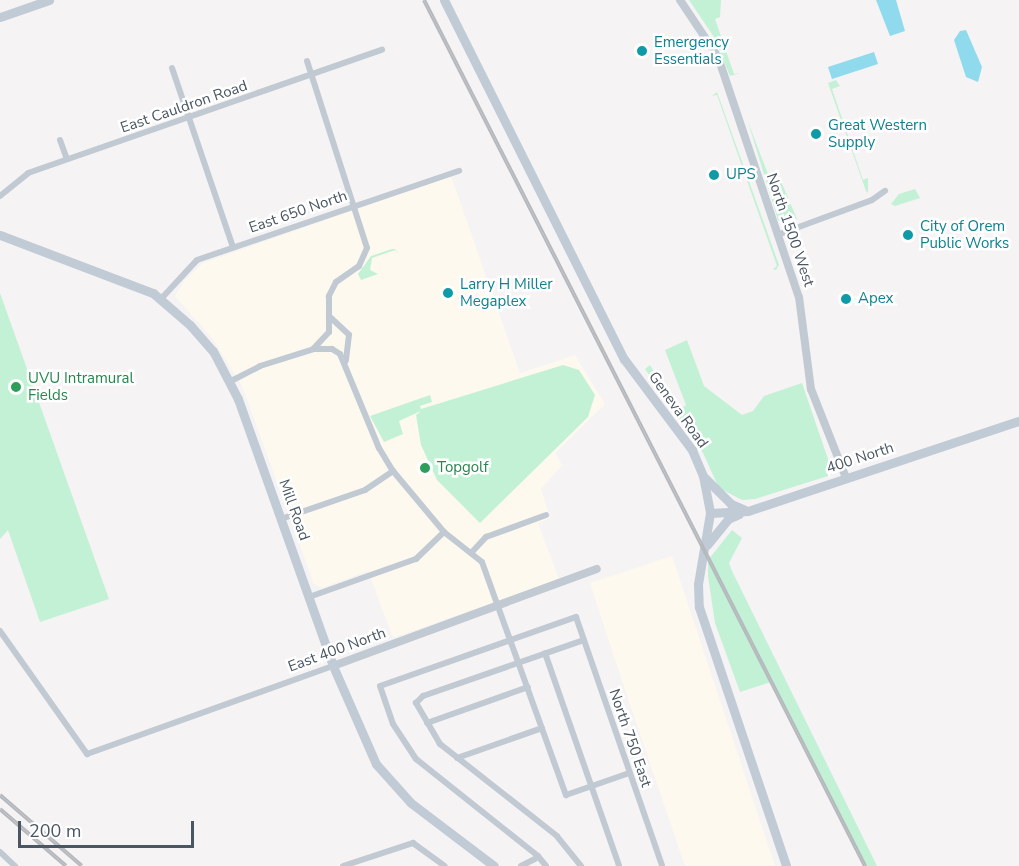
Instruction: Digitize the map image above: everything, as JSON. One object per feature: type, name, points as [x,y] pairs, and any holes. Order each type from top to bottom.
[{"type":"main road","points":[[0,17],[49,0]]},
{"type":"main road","name":"Geneva Road","points":[[444,0],[624,359],[692,450],[703,476],[710,513],[698,585],[699,607],[786,866]]},
{"type":"main road","name":"Mill Road","points":[[0,236],[153,293],[190,325],[213,351],[229,382],[333,666],[376,764],[411,803],[494,866]]},
{"type":"main road","name":"400 North","points":[[710,513],[748,511],[1019,421]]},
{"type":"main road","points":[[703,476],[731,504],[748,511]]},
{"type":"main road","points":[[704,550],[728,519],[748,511]]},
{"type":"street","name":"North 1500 West","points":[[680,0],[718,57],[804,316],[811,389],[846,478]]},
{"type":"street","name":"East Cauldron Road","points":[[0,196],[28,173],[382,50]]},
{"type":"street","points":[[307,62],[356,205],[367,252],[356,271],[336,282],[329,296],[329,334],[334,350],[346,361],[379,448],[393,471],[444,532],[482,562],[566,795],[629,772]]},
{"type":"street","points":[[172,68],[233,247]]},
{"type":"street","points":[[60,140],[67,159]]},
{"type":"street","name":"East 650 North","points":[[160,300],[197,260],[459,171]]},
{"type":"street","points":[[777,235],[872,201],[885,191]]},
{"type":"street","points":[[330,317],[349,334],[350,342],[346,361]]},
{"type":"street","points":[[314,349],[329,334],[340,328]]},
{"type":"street","points":[[229,382],[260,366],[314,349],[343,350],[350,342]]},
{"type":"street","points":[[281,519],[365,490],[393,471]]},
{"type":"street","points":[[472,552],[486,537],[546,515]]},
{"type":"street","points":[[309,597],[417,559],[444,532]]},
{"type":"street","name":"East 400 North","points":[[0,631],[87,754],[499,607],[597,569]]},
{"type":"street","name":"North 750 East","points":[[512,640],[576,617],[662,866]]},
{"type":"street","points":[[512,640],[380,686],[393,724],[416,759],[538,855],[546,866]]},
{"type":"street","points":[[581,866],[557,836],[440,744],[416,703],[423,696],[584,640]]},
{"type":"street","points":[[545,652],[620,866]]},
{"type":"street","points":[[427,723],[528,687]]},
{"type":"street","points":[[457,758],[542,728]]},
{"type":"street","points":[[343,866],[413,843],[445,866]]},
{"type":"street","points":[[0,852],[15,866]]},
{"type":"street","points":[[521,866],[535,859],[532,866]]},
{"type":"shaded area","points":[[451,176],[520,373],[575,355],[605,404],[555,453],[562,465],[541,489],[550,518],[538,523],[559,579],[393,638],[368,571],[322,588],[314,584],[242,386],[212,338],[175,296],[184,281],[203,263]]},
{"type":"shaded area","points":[[672,556],[775,866],[685,866],[626,693],[590,583]]},
{"type":"green space","points":[[689,0],[721,0],[720,17],[715,19],[734,74],[740,73],[730,76],[714,37]]},
{"type":"green space","points":[[836,80],[840,86],[832,89],[863,180],[868,178],[868,193],[866,191],[828,83]]},
{"type":"green space","points":[[717,92],[779,265],[776,270],[773,269],[777,266],[717,95],[712,96]]},
{"type":"green space","points":[[748,122],[771,182],[780,179],[797,219],[785,223],[778,220]]},
{"type":"green space","points":[[915,189],[920,198],[895,206],[891,204],[899,194]]},
{"type":"green space","points":[[395,249],[399,254],[395,250],[372,258],[370,270],[378,274],[361,280],[358,274],[371,256]]},
{"type":"green space","name":"UVU Intramural Fields","points":[[0,293],[109,599],[40,622],[8,530],[0,539]]},
{"type":"green space","points":[[687,340],[704,386],[742,415],[753,411],[764,396],[802,383],[831,468],[828,476],[755,499],[742,500],[719,488],[703,453],[645,369],[650,365],[678,411],[686,405],[665,350]]},
{"type":"green space","name":"Topgolf","points":[[563,365],[579,370],[595,395],[588,417],[480,523],[437,480],[421,445],[416,415],[421,411],[399,421],[403,434],[384,442],[370,416],[430,395],[432,402],[420,406],[421,409]]},
{"type":"green space","points":[[732,530],[742,538],[729,563],[732,571],[877,866],[865,866],[771,682],[740,692],[715,623],[708,576],[708,560]]},
{"type":"water","points":[[876,0],[896,0],[905,31],[890,36]]},
{"type":"water","points":[[966,30],[982,67],[978,82],[966,77],[954,40],[960,31]]},
{"type":"water","points":[[874,52],[878,64],[832,79],[828,67]]},
{"type":"railway","points":[[424,0],[865,866]]},
{"type":"railway","points":[[0,795],[82,866]]},
{"type":"railway","points":[[0,809],[66,866]]},
{"type":"place","name":"Emergency Essentials","points":[[642,51]]},
{"type":"place","name":"Great Western Supply","points":[[816,134]]},
{"type":"place","name":"UPS","points":[[714,175]]},
{"type":"place","name":"City of Orem Public Works","points":[[908,235]]},
{"type":"place","name":"Larry H Miller Megaplex","points":[[448,293]]},
{"type":"place","name":"Apex","points":[[846,299]]},
{"type":"place","name":"UVU Intramural Fields","points":[[16,387]]},
{"type":"place","name":"Topgolf","points":[[425,468]]}]
